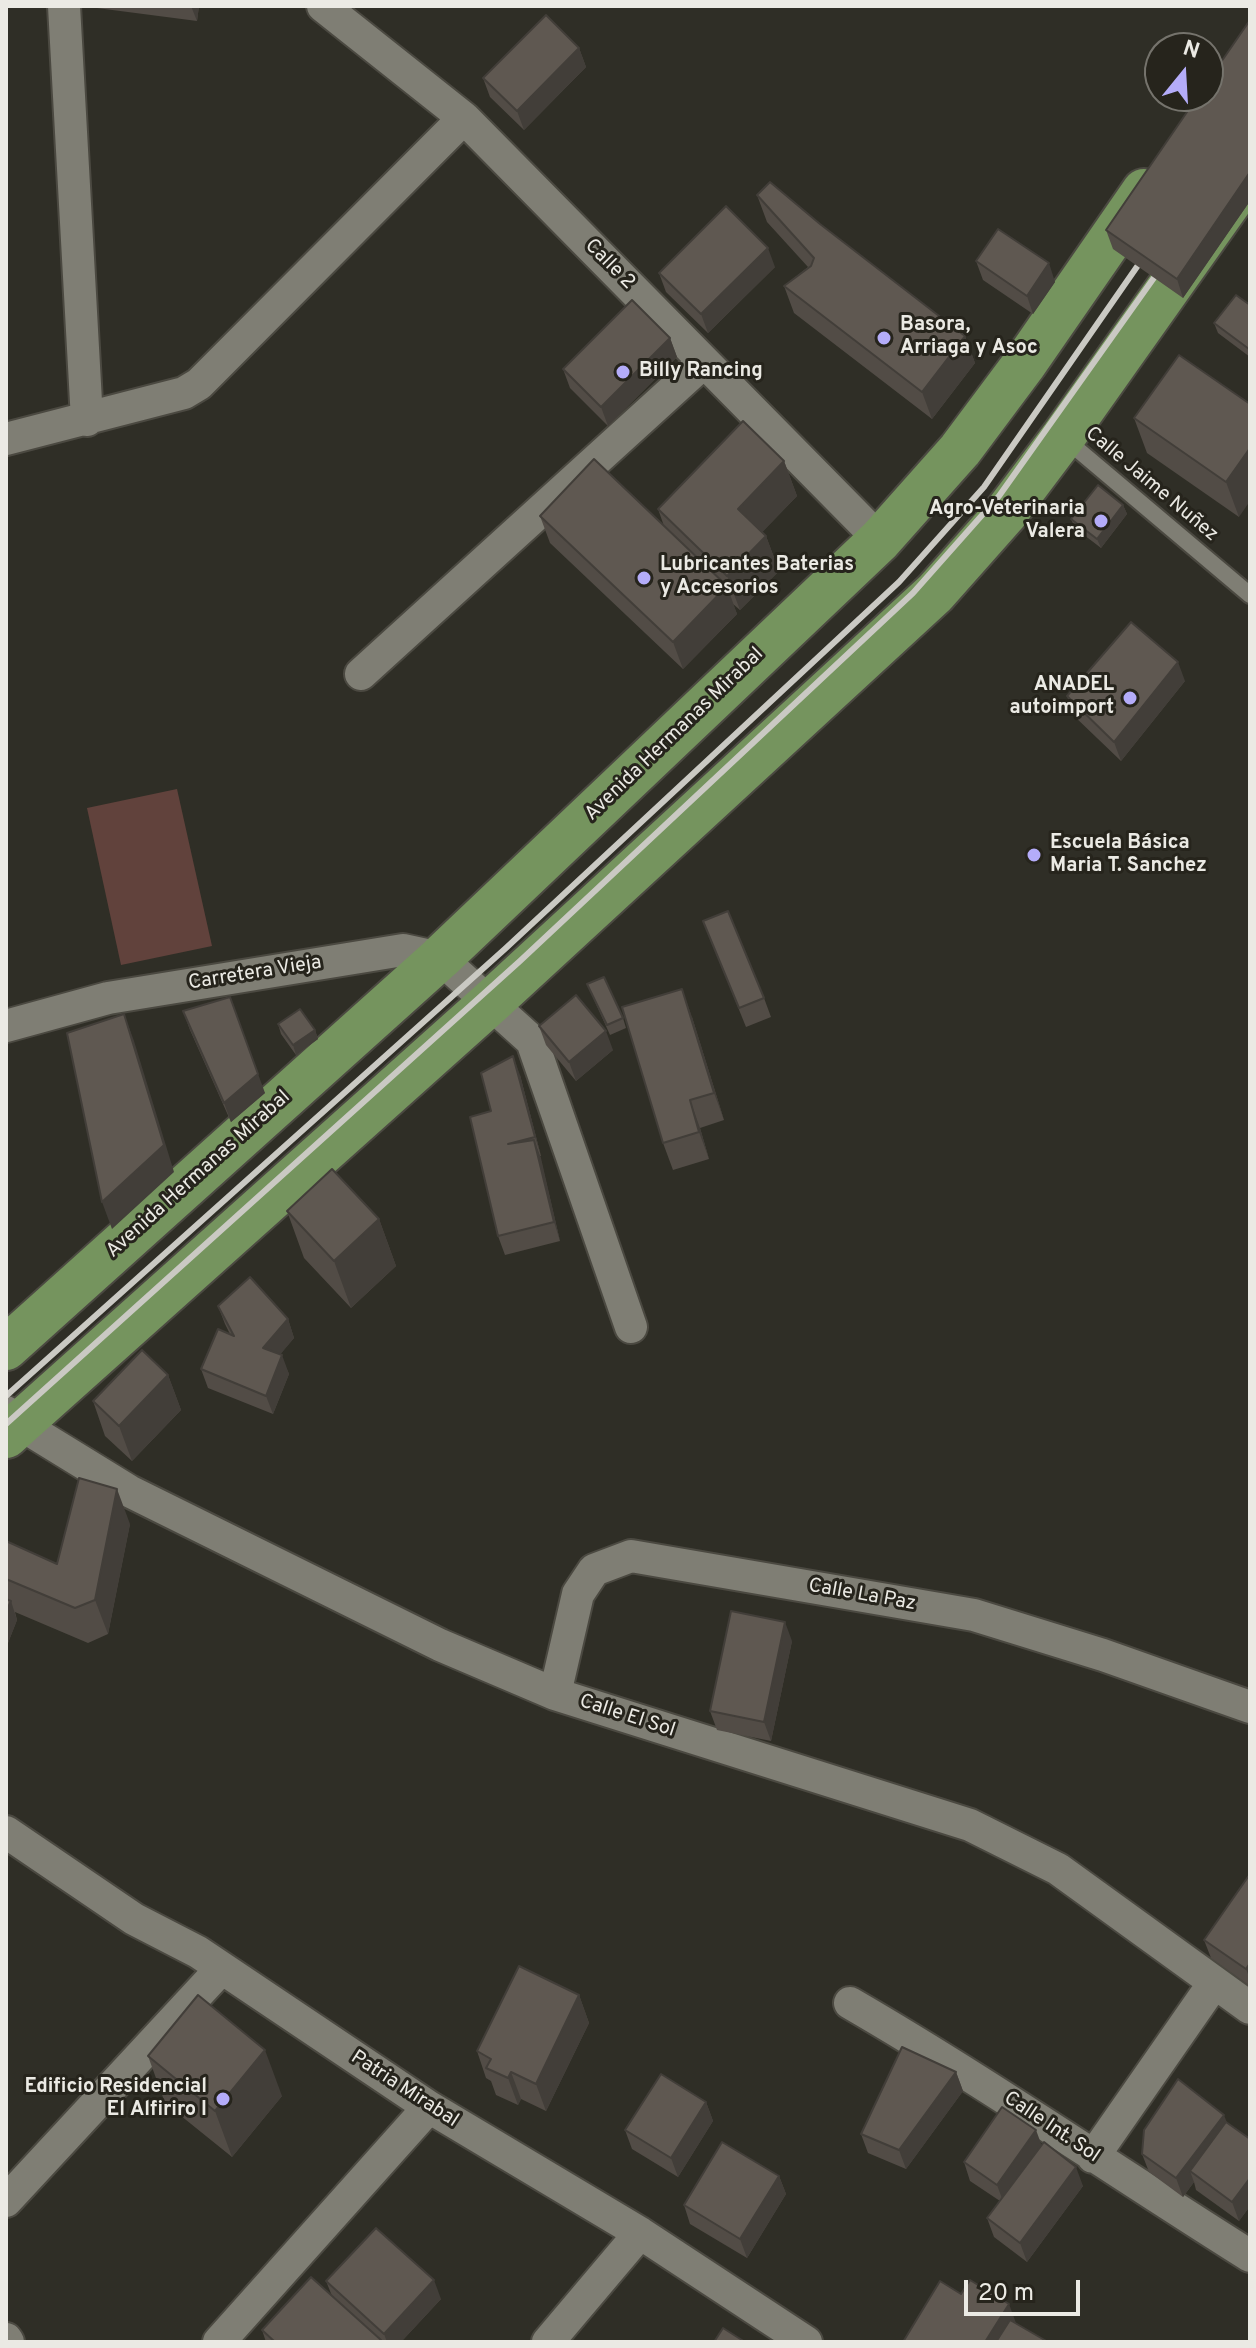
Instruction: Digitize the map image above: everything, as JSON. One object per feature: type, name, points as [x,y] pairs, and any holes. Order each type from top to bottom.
[{"type":"main road","name":"Avenida Hermanas Mirabal","points":[[6,1348],[440,958],[880,540],[960,450],[1025,363],[1169,155]]},
{"type":"main road","points":[[11,1424],[491,1002],[935,593],[1005,514],[1063,437],[1250,173]]},
{"type":"street","points":[[64,6],[87,420]]},
{"type":"street","name":"Calle 2","points":[[323,6],[464,118],[880,540]]},
{"type":"street","points":[[6,439],[184,393],[199,384],[464,118]]},
{"type":"street","points":[[361,674],[704,362]]},
{"type":"street","name":"Carretera Vieja","points":[[6,1026],[108,998],[403,950],[440,958],[532,1041],[631,1327]]},
{"type":"street","name":"Calle El Sol","points":[[11,1424],[129,1491],[440,1645],[555,1694],[970,1825],[1058,1869],[1250,2008]]},
{"type":"street","name":"Calle La Paz","points":[[555,1694],[578,1594],[594,1570],[631,1556],[974,1615],[1103,1655],[1250,1707]]},
{"type":"street","points":[[6,1808],[142,1904],[209,1961],[6,2201]]},
{"type":"street","name":"Patria Mirabal","points":[[6,1832],[134,1919],[209,1961],[429,2107],[640,2233],[806,2342]]},
{"type":"street","points":[[1093,2157],[1214,1983]]},
{"type":"street","name":"Calle Int. Sol","points":[[850,2003],[956,2065],[1093,2157],[1250,2256]]},
{"type":"street","points":[[219,2342],[429,2107]]},
{"type":"street","points":[[548,2342],[640,2233]]},
{"type":"lane","name":"Calle Jaime Nuñez","points":[[1063,437],[1250,595]]},
{"type":"shaded area","points":[[177,789],[212,946],[121,965],[87,808]]},
{"type":"building","points":[[546,15],[579,48],[517,111],[483,78]]},
{"type":"building","points":[[1250,20],[1250,172],[1177,279],[1106,230],[1187,112],[1224,112],[1224,58]]},
{"type":"building","name":"Basora, Arriaga y Asoc","points":[[770,182],[965,336],[922,392],[784,286],[811,266],[814,258],[757,195]]},
{"type":"building","points":[[726,206],[768,248],[701,314],[659,273]]},
{"type":"building","points":[[998,229],[1049,263],[1027,296],[976,261]]},
{"type":"building","points":[[1236,295],[1250,305],[1249,349],[1214,323]]},
{"type":"building","name":"Billy Rancing","points":[[632,300],[670,338],[601,407],[563,369]]},
{"type":"building","points":[[1179,355],[1250,404],[1250,448],[1226,482],[1134,418]]},
{"type":"building","points":[[743,421],[784,461],[738,509],[766,536],[727,576],[658,509]]},
{"type":"building","name":"Lubricantes Baterias y Accesorios","points":[[594,459],[727,586],[673,642],[540,516]]},
{"type":"building","name":"Agro-Veterinaria Valera","points":[[1098,485],[1123,505],[1097,539],[1071,519]]},
{"type":"building","name":"ANADEL autoimport","points":[[1131,622],[1178,662],[1114,742],[1067,696]]},
{"type":"building","points":[[728,911],[764,998],[739,1008],[703,921]]},
{"type":"building","points":[[604,977],[623,1018],[607,1025],[587,984]]},
{"type":"building","points":[[682,989],[714,1093],[690,1100],[699,1132],[663,1143],[622,1007]]},
{"type":"building","points":[[576,995],[606,1031],[569,1062],[539,1026]]},
{"type":"building","points":[[230,997],[258,1074],[224,1103],[183,1011]]},
{"type":"building","points":[[300,1009],[315,1030],[293,1045],[278,1024]]},
{"type":"building","points":[[124,1014],[164,1145],[102,1202],[67,1033]]},
{"type":"building","points":[[513,1056],[535,1137],[508,1144],[534,1140],[554,1222],[498,1236],[470,1117],[491,1111],[481,1073]]},
{"type":"building","points":[[332,1169],[379,1219],[334,1261],[287,1211]]},
{"type":"building","points":[[250,1277],[288,1319],[263,1348],[282,1355],[266,1396],[201,1369],[218,1329],[234,1336],[218,1306]]},
{"type":"building","points":[[142,1350],[168,1375],[119,1426],[93,1401]]},
{"type":"building","points":[[79,1478],[117,1489],[95,1600],[75,1608],[6,1579],[6,1541],[57,1564]]},
{"type":"building","points":[[731,1611],[785,1622],[764,1722],[710,1711]]},
{"type":"building","points":[[1250,1874],[1250,1963],[1246,1969],[1204,1940]]},
{"type":"building","points":[[519,1966],[579,1995],[536,2084],[511,2072],[508,2078],[486,2068],[491,2059],[477,2051]]},
{"type":"building","points":[[198,1995],[265,2050],[215,2111],[148,2056]]},
{"type":"building","points":[[902,2047],[956,2072],[899,2150],[861,2134]]},
{"type":"building","points":[[661,2074],[706,2102],[671,2158],[625,2130]]},
{"type":"building","points":[[1178,2079],[1224,2115],[1176,2178],[1142,2154],[1144,2130]]},
{"type":"building","points":[[1002,2107],[1036,2130],[997,2185],[964,2162]]},
{"type":"building","points":[[1226,2122],[1250,2139],[1250,2178],[1232,2202],[1190,2171]]},
{"type":"building","points":[[722,2142],[779,2176],[740,2239],[684,2205]]},
{"type":"building","points":[[1044,2142],[1076,2167],[1020,2243],[987,2218]]},
{"type":"building","points":[[376,2228],[434,2280],[384,2334],[326,2281]]},
{"type":"building","points":[[311,2277],[381,2340],[275,2342],[262,2330]]},
{"type":"building","points":[[970,2280],[1009,2304],[985,2342],[903,2342],[940,2281],[961,2294]]},
{"type":"building","points":[[1010,2320],[1048,2342],[996,2342]]},
{"type":"building","points":[[723,2328],[745,2342],[714,2342]]},
{"type":"railway","points":[[6,1396],[506,948],[899,582],[984,487],[1150,248]]},
{"type":"railway","points":[[6,1424],[520,961],[913,593],[999,496],[1168,258]]},
{"type":"place","name":"Basora, Arriaga y Asoc","points":[[884,338]]},
{"type":"place","name":"Billy Rancing","points":[[623,372]]},
{"type":"place","name":"Agro-Veterinaria Valera","points":[[1101,521]]},
{"type":"place","name":"Lubricantes Baterias y Accesorios","points":[[644,578]]},
{"type":"place","name":"ANADEL autoimport","points":[[1130,698]]},
{"type":"place","name":"Escuela Básica Maria T. Sanchez","points":[[1034,855]]},
{"type":"place","name":"Edificio Residencial El Alfiriro I","points":[[223,2099]]}]
